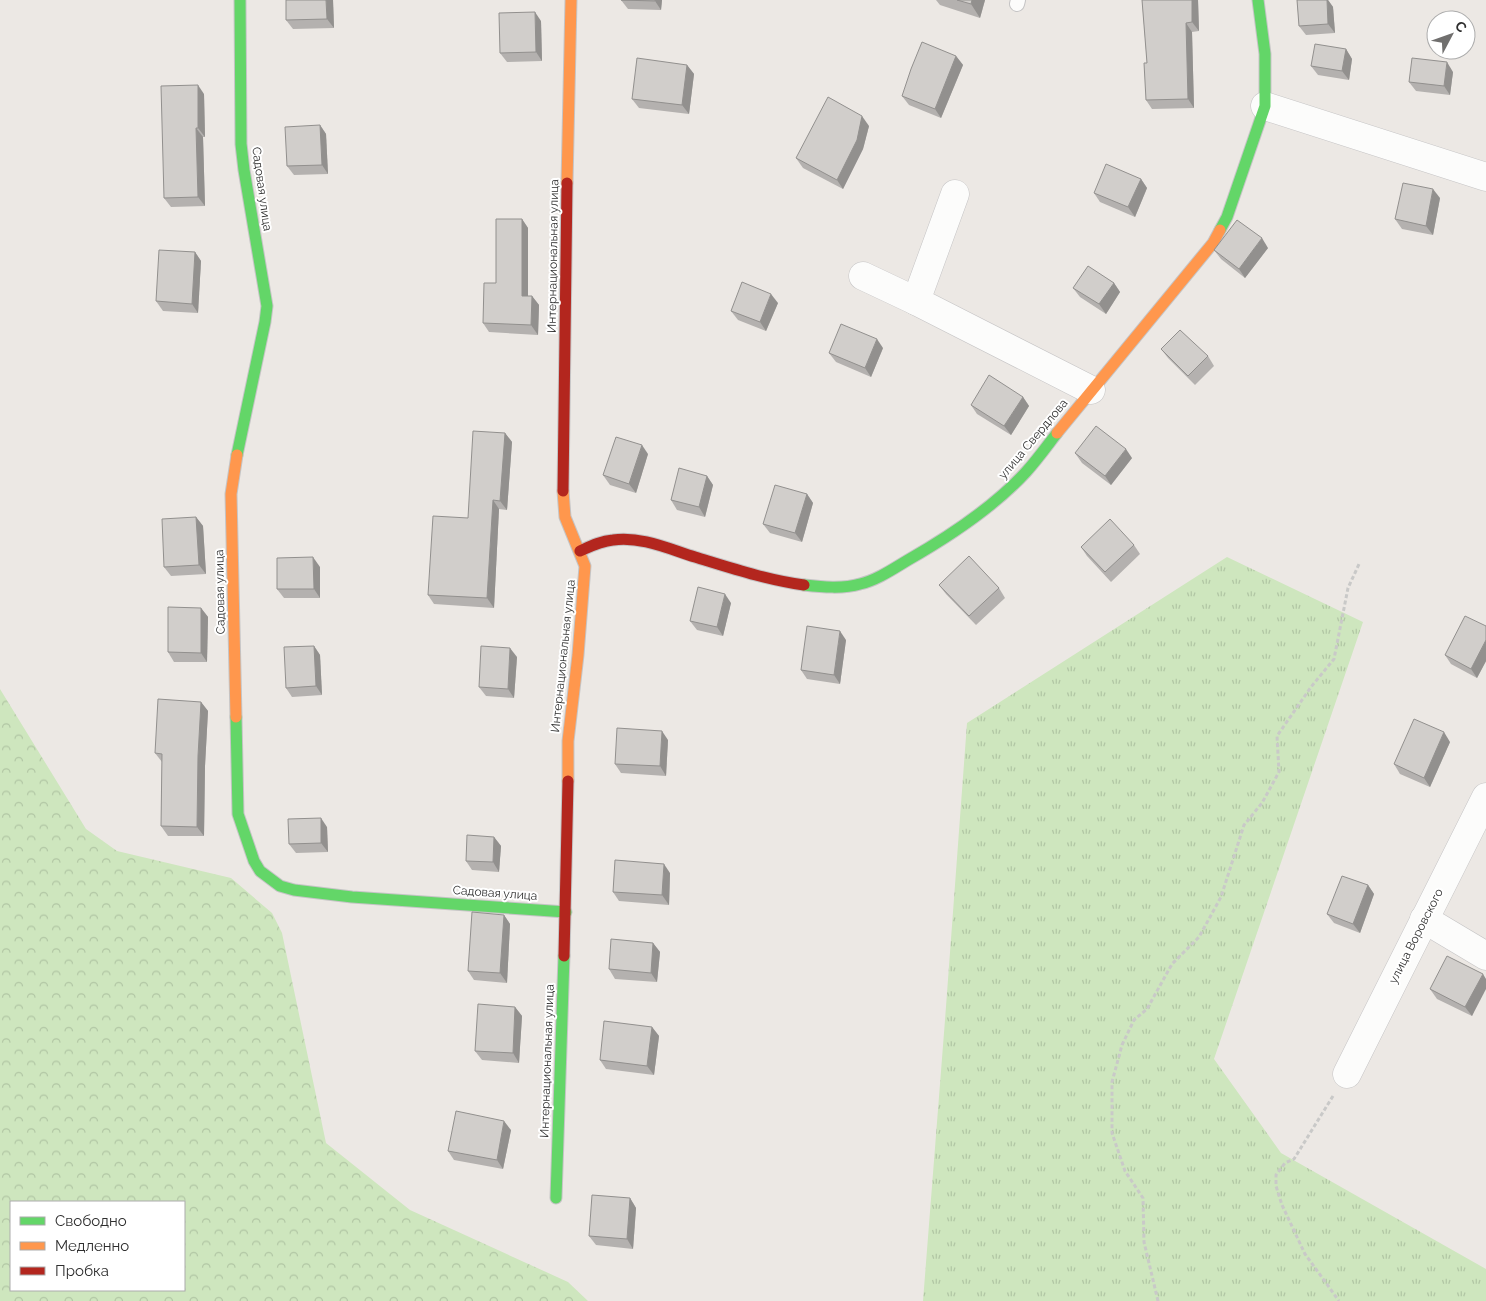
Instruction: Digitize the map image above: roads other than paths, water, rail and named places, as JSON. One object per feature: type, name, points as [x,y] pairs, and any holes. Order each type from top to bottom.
[{"type":"street","name":"Садовая улица","points":[[240,0],[242,153],[267,306],[231,494],[238,814],[254,861],[260,871],[280,886],[315,894],[566,912]]},
{"type":"street","name":"Интернациональная улица","points":[[556,1198],[566,912],[568,741],[578,655],[584,578],[584,566],[580,551],[568,524],[563,501],[571,0]]},
{"type":"street","name":"улица Свердлова","points":[[580,551],[602,542],[624,539],[647,543],[755,575],[793,583],[855,586],[876,578],[917,555],[965,525],[1005,493],[1026,472],[1091,390],[1213,243],[1227,217],[1265,106],[1266,54],[1258,0]]},
{"type":"street","points":[[1265,106],[1486,177]]},
{"type":"street","points":[[916,301],[955,194]]},
{"type":"street","points":[[863,276],[1091,390]]},
{"type":"street","name":"улица Воровского","points":[[1347,1074],[1486,797]]},
{"type":"street","points":[[1424,919],[1486,956]]}]
